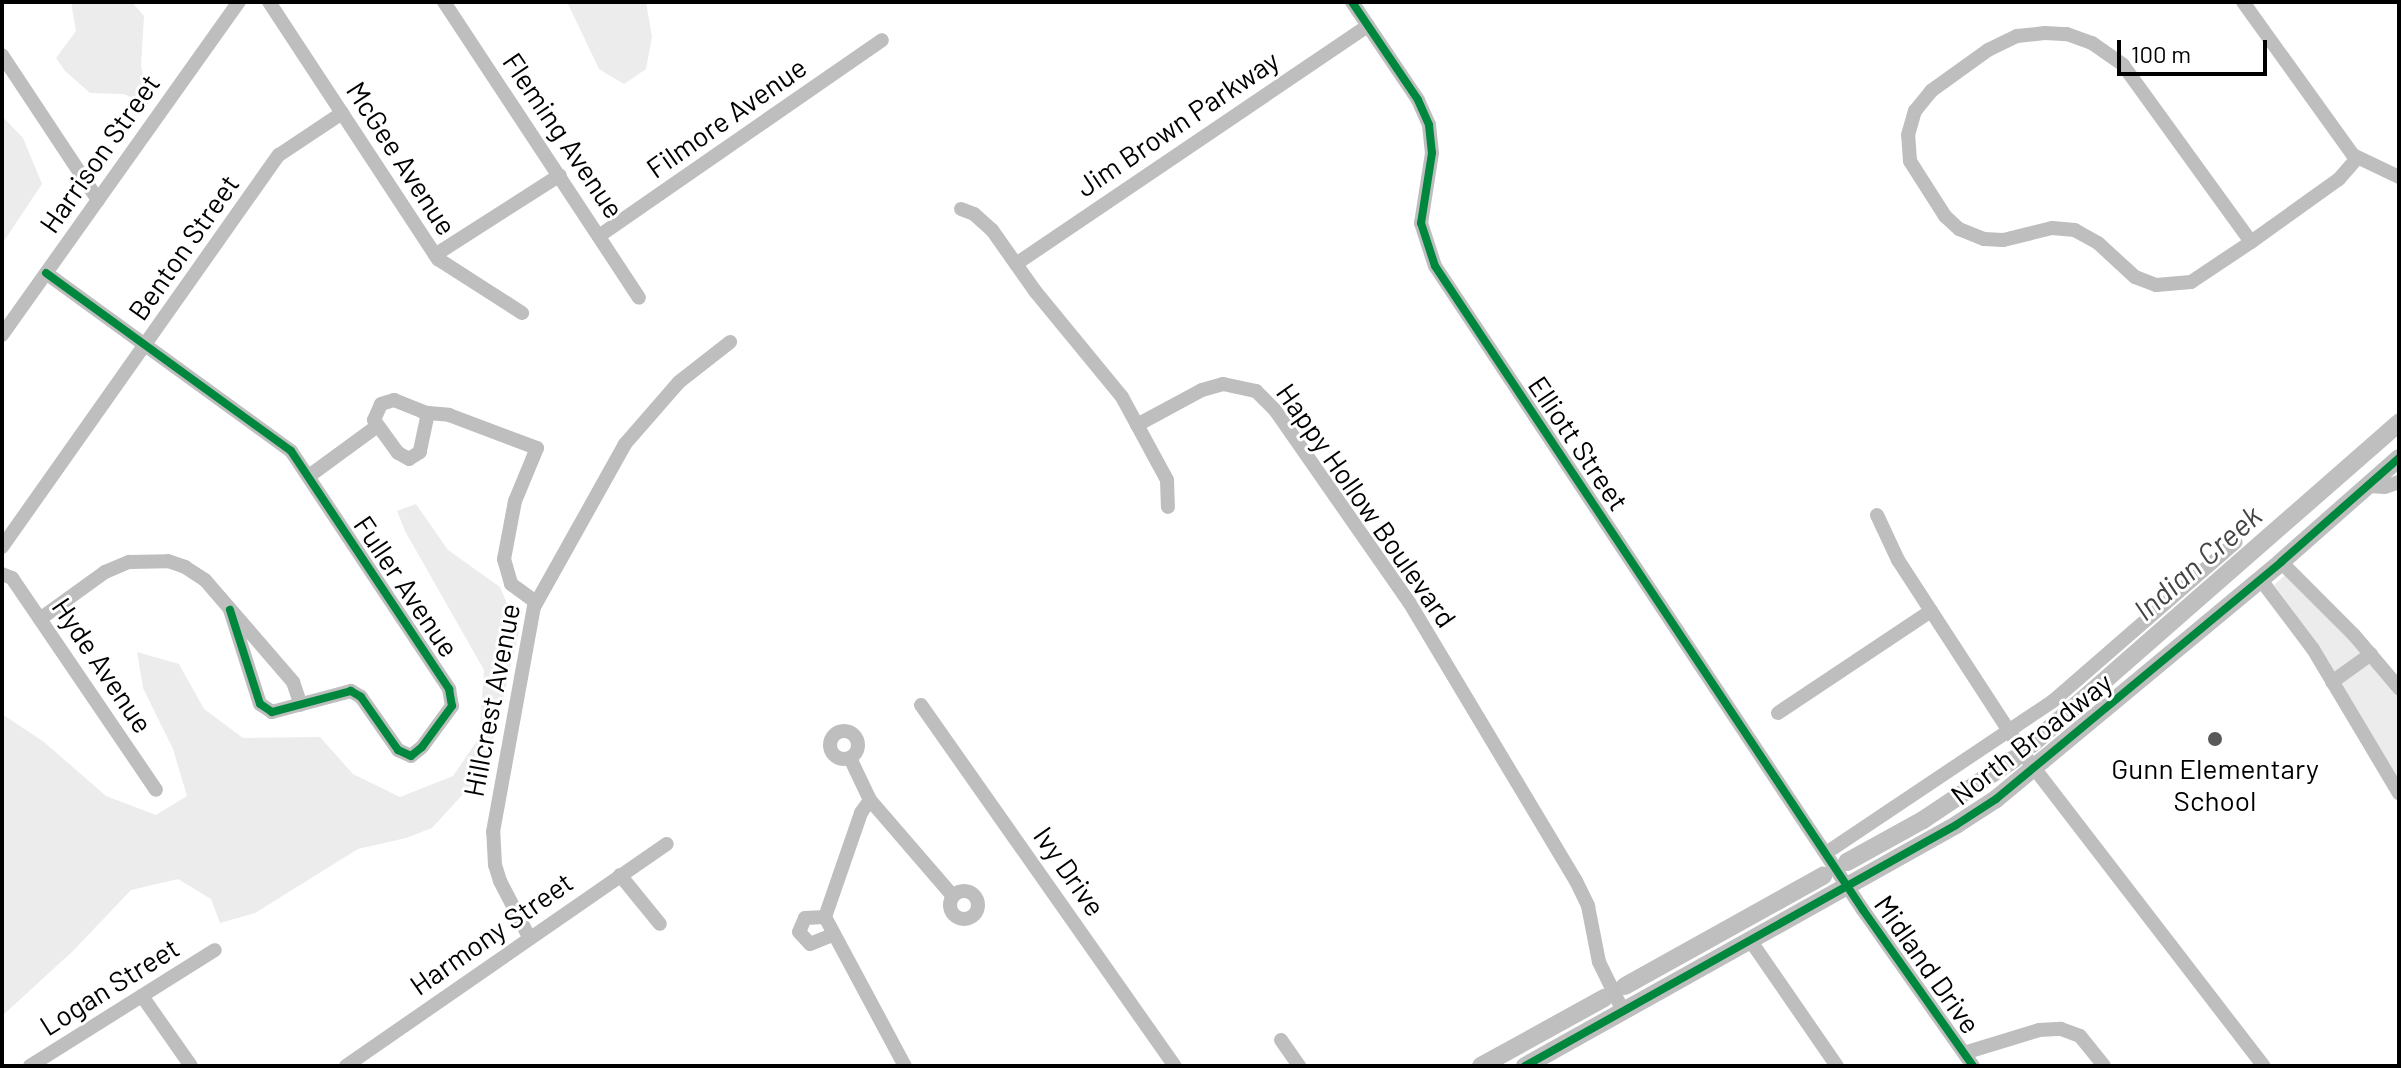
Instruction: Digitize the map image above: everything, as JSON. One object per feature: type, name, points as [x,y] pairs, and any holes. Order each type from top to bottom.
[{"type":"main road","name":"North Broadway","points":[[1525,1066],[1978,812],[2035,769],[2261,580],[2399,458]]},
{"type":"street","name":"Harrison Street","points":[[2,335],[239,2]]},
{"type":"street","name":"McGee Avenue","points":[[269,2],[435,255],[522,313]]},
{"type":"street","name":"Fleming Avenue","points":[[444,2],[639,298]]},
{"type":"street","name":"Elliott Street","points":[[1352,2],[1418,100],[1429,125],[1432,153],[1421,223],[1435,266],[1848,886]]},
{"type":"street","points":[[2243,2],[2357,158],[2399,177]]},
{"type":"street","name":"Jim Brown Parkway","points":[[1016,264],[1368,26]]},
{"type":"street","points":[[2251,242],[2133,77],[2110,54],[2079,38],[2045,33],[2001,42],[1931,91],[1910,124],[1908,147],[1915,173],[1945,216],[1971,235],[2003,240],[2052,228],[2075,230],[2098,243],[2135,277],[2170,286],[2191,282],[2209,272],[2251,242],[2339,179],[2357,158]]},
{"type":"street","name":"Filmore Avenue","points":[[599,236],[882,40]]},
{"type":"street","points":[[2,55],[98,200]]},
{"type":"street","name":"Benton Street","points":[[2,547],[279,155],[342,113]]},
{"type":"street","points":[[435,255],[560,175]]},
{"type":"street","points":[[961,209],[984,221],[1115,388],[1167,480],[1168,507]]},
{"type":"street","name":"Fuller Avenue","points":[[46,273],[283,443],[309,476],[454,701],[422,747],[411,756],[398,750],[357,693],[345,691],[272,712],[260,704],[230,610]]},
{"type":"street","name":"Hillcrest Avenue","points":[[529,937],[500,881],[493,832],[536,602],[625,444],[679,382],[730,342]]},
{"type":"street","name":"Happy Hollow Boulevard","points":[[1137,425],[1202,390],[1223,384],[1256,391],[1275,410],[1409,602],[1576,881],[1588,906],[1599,962],[1623,1011]]},
{"type":"street","points":[[428,413],[420,452],[409,459],[398,453],[376,427],[375,414],[386,401],[428,413],[449,415],[537,448],[515,501],[504,559],[511,584],[536,602]]},
{"type":"street","points":[[309,476],[376,427]]},
{"type":"street","points":[[2368,486],[2385,487],[2399,482]]},
{"type":"street","points":[[1877,515],[1898,560],[2035,769],[2264,1066]]},
{"type":"street","points":[[1826,853],[2010,733],[2075,684],[2236,542]]},
{"type":"street","points":[[40,619],[105,572],[145,560],[185,567],[205,580],[293,682],[301,705]]},
{"type":"street","points":[[2281,562],[2371,654],[2399,688]]},
{"type":"street","points":[[2261,580],[2299,628],[2399,793]]},
{"type":"street","name":"Hyde Avenue","points":[[6,582],[40,619],[156,790]]},
{"type":"street","points":[[1778,713],[1931,611]]},
{"type":"street","points":[[2330,678],[2371,654]]},
{"type":"street","name":"Ivy Drive","points":[[921,705],[1175,1066]]},
{"type":"street","points":[[850,758],[870,800],[953,896]]},
{"type":"street","points":[[870,800],[861,813],[825,917],[905,1066]]},
{"type":"street","name":"Harmony Street","points":[[346,1066],[667,844]]},
{"type":"street","points":[[620,875],[660,924]]},
{"type":"street","name":"Midland Drive","points":[[1848,886],[1973,1066]]},
{"type":"street","points":[[825,917],[805,918],[799,932],[810,944],[832,935]]},
{"type":"street","points":[[1750,940],[1837,1066]]},
{"type":"street","name":"Logan Street","points":[[30,1066],[215,950]]},
{"type":"street","points":[[142,996],[191,1066]]},
{"type":"street","points":[[1964,1053],[2039,1030],[2061,1029],[2080,1036],[2104,1066]]},
{"type":"street","points":[[1281,1040],[1299,1066]]},
{"type":"shaded area","points":[[71,2],[132,2],[144,16],[141,65],[145,85],[156,93],[149,104],[123,94],[90,93],[65,71],[56,58],[76,31]]},
{"type":"shaded area","points":[[567,2],[646,2],[652,37],[646,69],[624,84],[599,69]]},
{"type":"shaded area","points":[[2,116],[23,138],[42,184],[2,244]]},
{"type":"shaded area","points":[[416,504],[448,550],[500,587],[519,632],[486,769],[432,828],[406,838],[358,849],[255,913],[220,923],[211,899],[178,879],[131,890],[73,951],[2,1016],[2,714],[44,742],[106,796],[156,815],[187,796],[173,749],[143,688],[137,652],[179,664],[204,709],[243,738],[320,737],[353,774],[400,797],[453,776],[479,738],[484,670],[405,531],[397,511]]},
{"type":"shaded area","points":[[2285,575],[2352,642],[2399,696],[2399,784],[2318,644],[2274,585]]},
{"type":"waterway","name":"Indian Creek","points":[[2032,744],[2399,423]]},
{"type":"waterway","name":"Indian Creek","points":[[1847,862],[1923,820],[2014,759]]},
{"type":"waterway","name":"Indian Creek","points":[[1625,986],[1823,876]]},
{"type":"waterway","name":"Indian Creek","points":[[1481,1066],[1604,998]]},
{"type":"cycle path","points":[[1352,2],[1418,100],[1429,125],[1432,153],[1421,223],[1435,266],[1863,910],[1973,1066]]},
{"type":"cycle path","points":[[46,273],[291,451],[449,689],[452,706],[422,747],[411,756],[398,750],[361,697],[351,691],[272,712],[260,704],[230,610]]},
{"type":"cycle path","points":[[1525,1066],[1956,825],[1996,799],[2281,562],[2399,458]]},
{"type":"place","name":"Gunn Elementary School","points":[[2215,739]]}]
